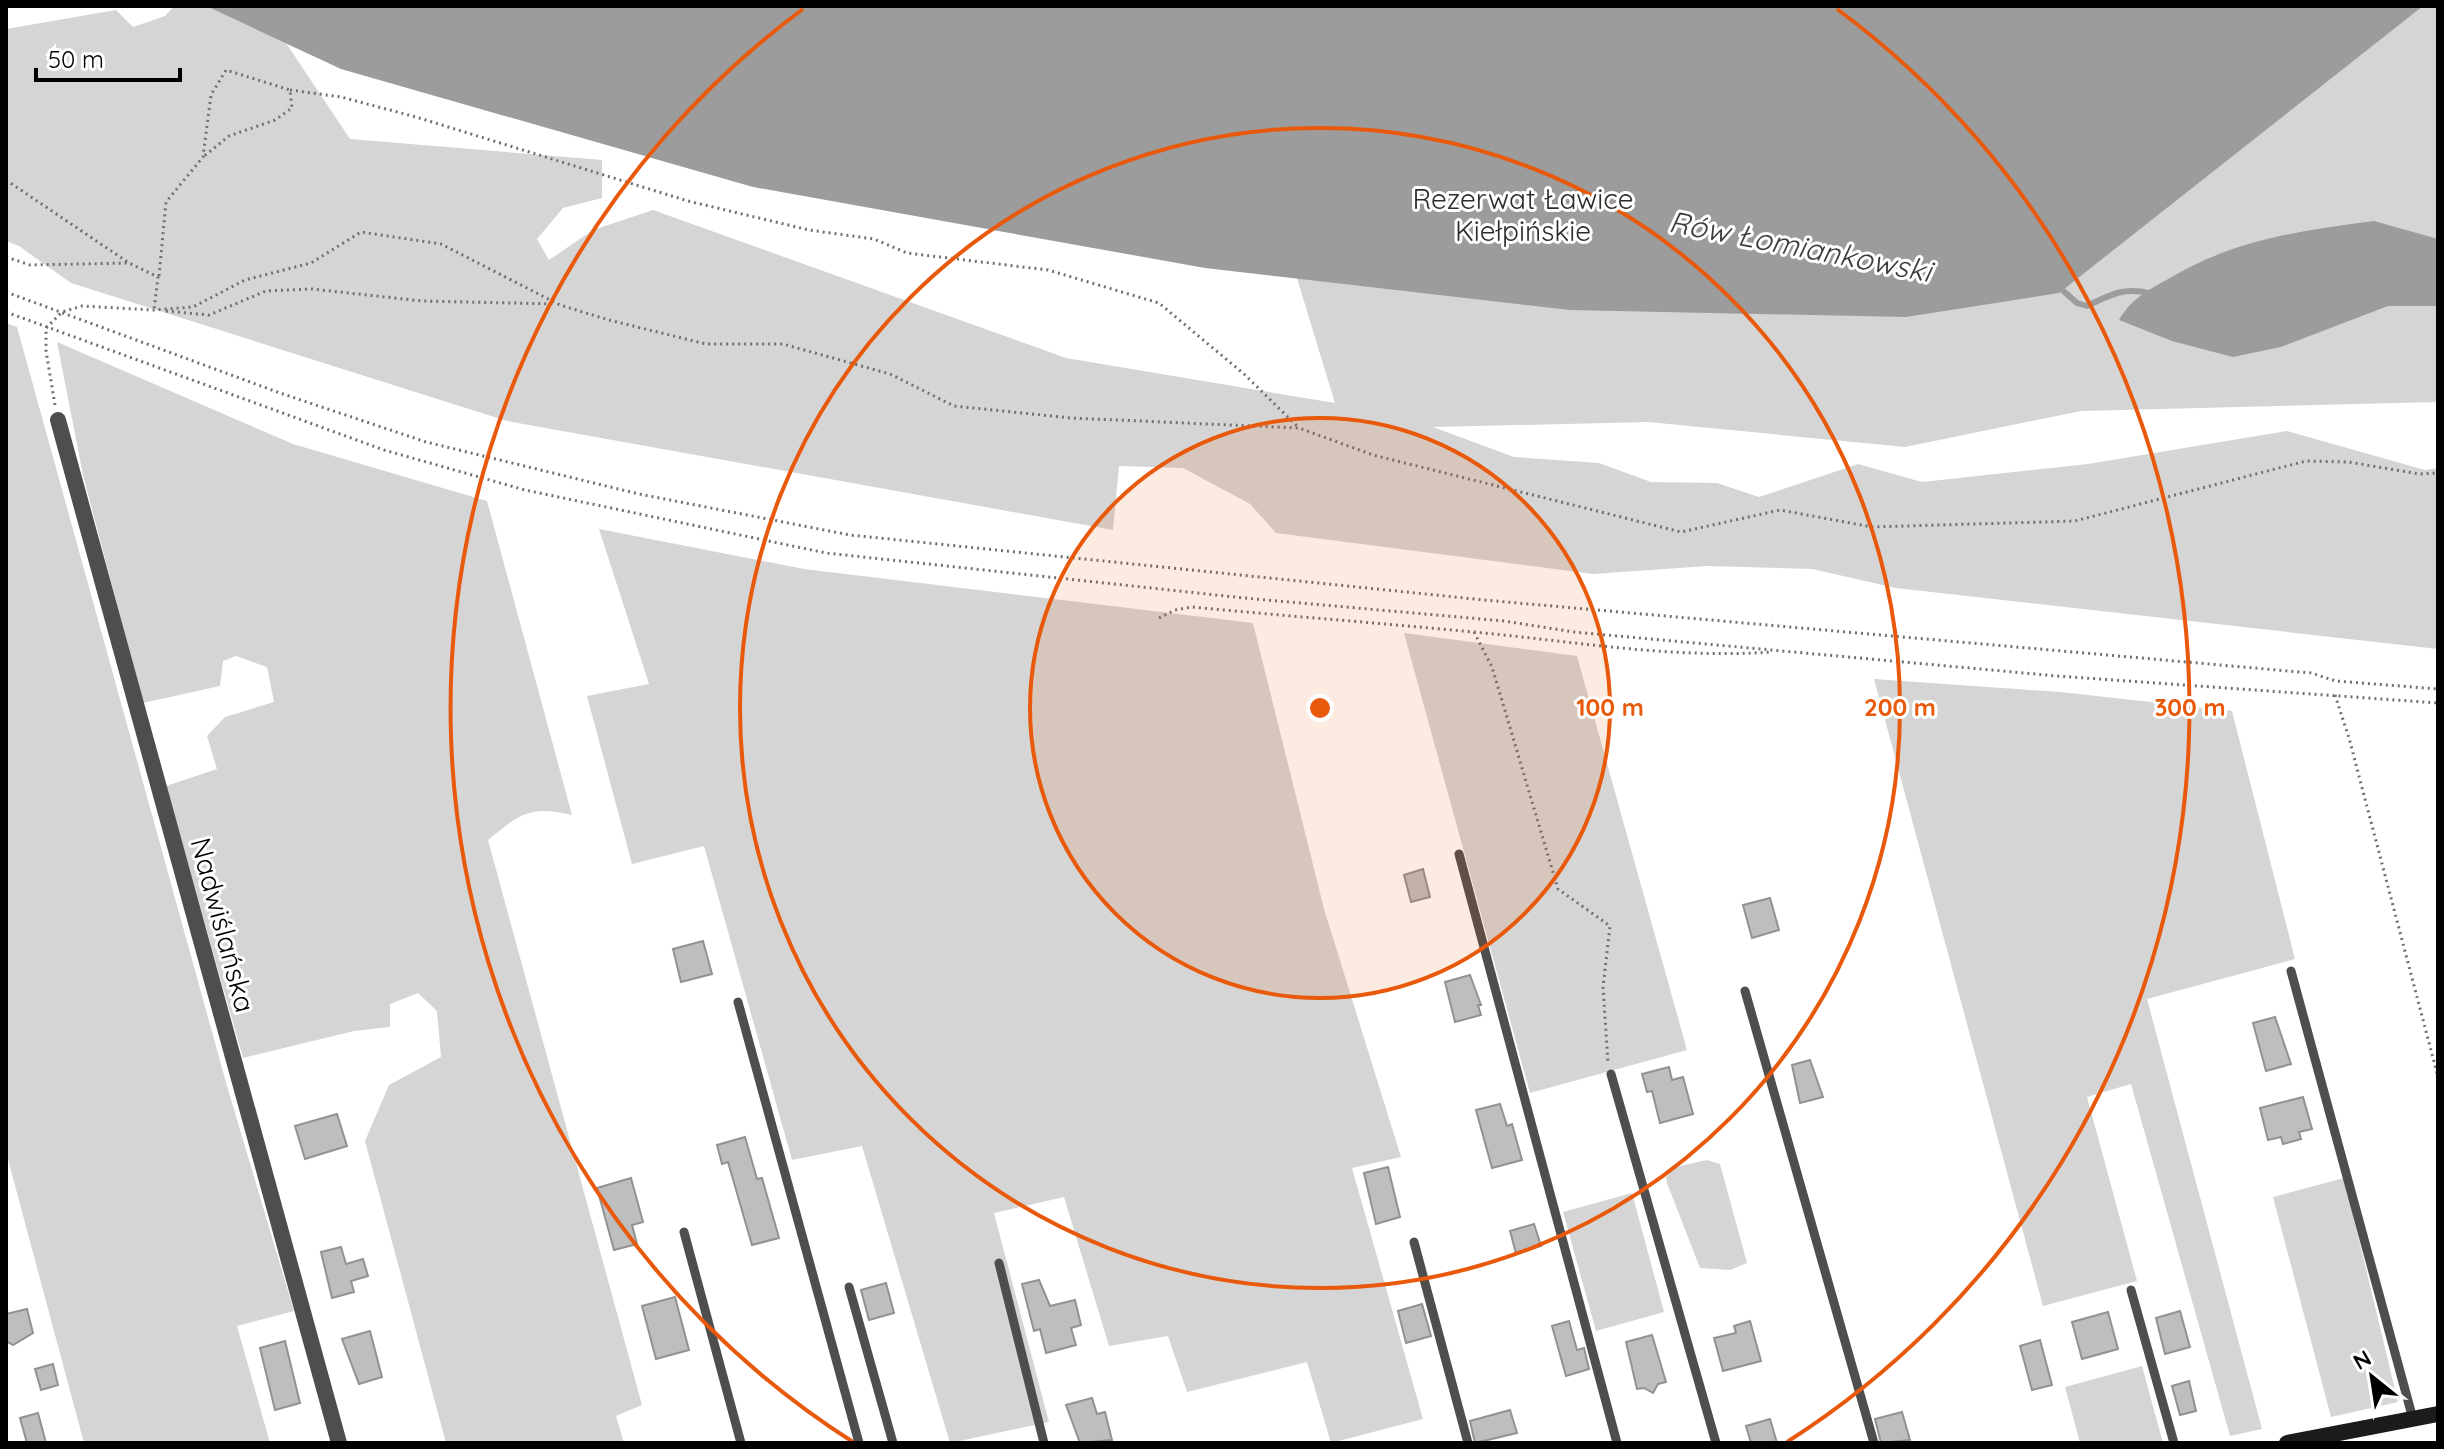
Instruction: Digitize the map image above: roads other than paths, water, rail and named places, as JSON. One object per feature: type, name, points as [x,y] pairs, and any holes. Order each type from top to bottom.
[{"type":"street","name":"Nadwiślańska","points":[[58,420],[339,1443]]},
{"type":"street","points":[[2287,1443],[2438,1414]]},
{"type":"lane","points":[[1459,854],[1617,1443]]},
{"type":"lane","points":[[2291,971],[2413,1419]]},
{"type":"lane","points":[[1745,991],[1874,1443]]},
{"type":"lane","points":[[738,1002],[859,1443]]},
{"type":"lane","points":[[1611,1074],[1716,1443]]},
{"type":"lane","points":[[684,1232],[741,1443]]},
{"type":"lane","points":[[1414,1242],[1468,1443]]},
{"type":"lane","points":[[999,1263],[1044,1443]]},
{"type":"lane","points":[[849,1287],[893,1443]]},
{"type":"lane","points":[[2131,1290],[2174,1443]]},
{"type":"water","name":"Rezerwat Ławice Kiełpińskie","points":[[206,6],[2423,6],[2059,293],[1906,317],[1570,310],[1205,268],[753,187],[341,69]]},
{"type":"water","points":[[2374,221],[2438,239],[2438,306],[2388,306],[2281,347],[2233,357],[2172,341],[2119,320],[2135,300],[2148,291],[2219,254],[2294,233]]},
{"type":"waterway","name":"Rów Łomiankowski","points":[[2059,287],[2077,303],[2087,306],[2124,292],[2149,293]]}]
